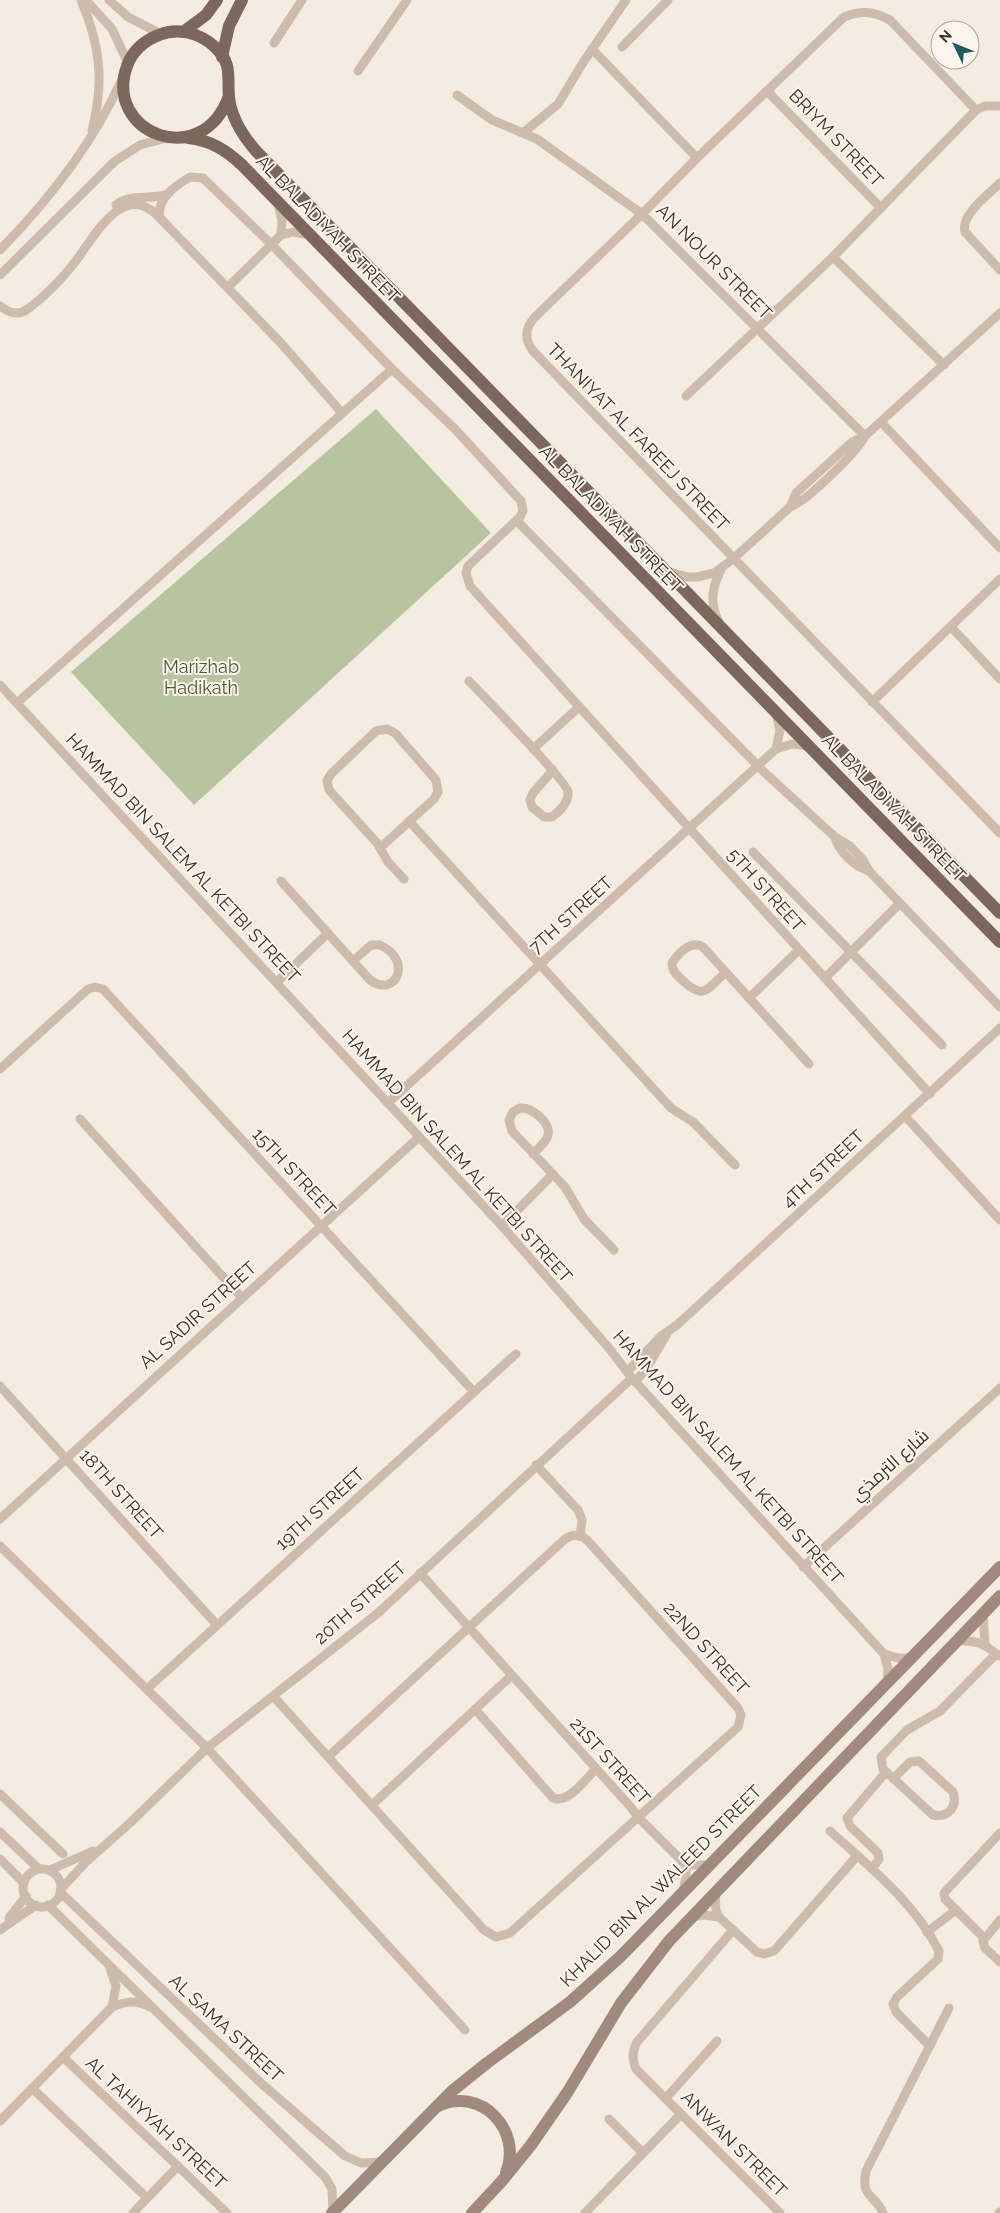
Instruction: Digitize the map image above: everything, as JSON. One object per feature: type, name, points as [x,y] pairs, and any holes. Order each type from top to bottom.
[{"type":"main road","points":[[183,32],[206,15],[217,0]]},
{"type":"main road","points":[[222,57],[228,26],[242,0]]},
{"type":"main road","points":[[183,32],[196,35],[207,41],[222,57],[229,72],[229,96],[225,108],[218,119],[203,131],[186,138],[167,138],[144,128],[135,119],[125,97],[123,84],[127,67],[142,45],[161,34],[183,32]]},
{"type":"main road","name":"AL BALADIYAH STREET","points":[[229,96],[241,131],[256,151],[1000,913]]},
{"type":"main road","name":"AL BALADIYAH STREET","points":[[186,138],[198,139],[222,148],[232,156],[1000,942]]},
{"type":"street","points":[[81,0],[95,36],[99,62],[99,94],[89,141]]},
{"type":"street","points":[[0,250],[55,189],[89,141],[109,107],[127,67],[112,29],[86,0]]},
{"type":"street","points":[[109,0],[133,21],[161,34]]},
{"type":"street","points":[[274,43],[302,0]]},
{"type":"street","points":[[358,71],[407,0]]},
{"type":"street","points":[[523,133],[558,104],[592,49],[626,0]]},
{"type":"street","points":[[622,47],[668,0]]},
{"type":"street","name":"THANIYAT AL FAREEJ STREET","points":[[976,110],[890,20],[879,14],[867,12],[855,13],[844,17],[834,24],[535,317],[527,330],[526,337],[534,351],[733,559],[1000,833]]},
{"type":"street","points":[[592,49],[697,158]]},
{"type":"street","name":"BRIYM STREET","points":[[767,91],[881,208]]},
{"type":"street","name":"AN NOUR STREET","points":[[457,95],[492,120],[523,133],[552,149],[642,214],[865,436]]},
{"type":"street","points":[[686,396],[833,257],[976,110],[984,106],[1000,106]]},
{"type":"street","points":[[0,275],[115,161],[140,145],[167,138]]},
{"type":"street","points":[[160,218],[161,202],[168,194],[190,177],[203,178],[271,244],[392,369],[455,429],[521,501],[523,511],[517,521],[759,766],[835,837],[850,846],[863,860],[869,871],[1000,1006]]},
{"type":"street","points":[[1000,182],[966,217],[963,227],[965,232],[1000,270]]},
{"type":"street","points":[[106,222],[111,211],[126,199],[137,196],[158,197],[168,194]]},
{"type":"street","points":[[278,202],[282,221],[281,234]]},
{"type":"street","points":[[0,306],[9,312],[18,313],[33,305],[69,269],[106,222],[119,210],[135,204],[147,208],[160,218],[228,287],[342,414]]},
{"type":"street","points":[[228,287],[281,234],[300,232],[311,236]]},
{"type":"street","points":[[833,257],[944,364]]},
{"type":"street","points":[[667,572],[697,577],[714,573],[722,568],[790,507],[796,493],[852,442],[865,436],[881,422],[1000,313]]},
{"type":"street","points":[[17,703],[392,369]]},
{"type":"street","points":[[881,422],[1000,548]]},
{"type":"street","name":"5TH STREET","points":[[517,521],[473,561],[466,573],[470,586],[930,1094]]},
{"type":"street","points":[[721,627],[714,611],[712,595],[722,568]]},
{"type":"street","points":[[872,702],[1000,579]]},
{"type":"street","points":[[951,627],[1000,679]]},
{"type":"street","points":[[469,681],[553,770],[566,784],[569,793],[568,798],[556,814],[552,817],[544,817],[532,808],[530,800],[533,793],[553,770]]},
{"type":"street","name":"HAMMAD BIN SALEM AL KETBI STREET","points":[[0,685],[502,1226],[608,1346],[631,1378],[884,1654]]},
{"type":"street","points":[[533,749],[579,707]]},
{"type":"street","points":[[775,712],[780,730],[776,749],[792,744],[809,746]]},
{"type":"street","points":[[380,848],[437,796],[438,784],[394,733],[387,729],[380,730],[330,774],[327,782],[329,790],[380,848],[388,862],[404,879]]},
{"type":"street","name":"7TH STREET","points":[[388,1103],[776,749]]},
{"type":"street","points":[[409,821],[671,1108],[693,1122],[735,1165]]},
{"type":"street","points":[[753,852],[942,1045]]},
{"type":"street","points":[[281,881],[369,980],[377,984],[390,983],[399,973],[397,960],[380,945],[371,946],[353,961]]},
{"type":"street","points":[[825,978],[900,903]]},
{"type":"street","points":[[277,982],[328,934]]},
{"type":"street","points":[[726,972],[705,991],[699,992],[692,990],[674,972],[672,963],[688,946],[696,944],[703,947],[726,972],[809,1064]]},
{"type":"street","points":[[749,998],[799,950]]},
{"type":"street","name":"15TH STREET","points":[[0,1069],[85,992],[95,987],[106,991],[474,1392]]},
{"type":"street","name":"4TH STREET","points":[[631,1378],[649,1365],[667,1334],[1000,1028]]},
{"type":"street","points":[[533,1154],[547,1139],[548,1129],[546,1124],[532,1110],[520,1108],[510,1116],[510,1128],[533,1154],[570,1192],[584,1219],[614,1250]]},
{"type":"street","points":[[905,1116],[1000,1220]]},
{"type":"street","points":[[80,1119],[242,1298]]},
{"type":"street","name":"AL SADIR STREET","points":[[0,1518],[419,1137]]},
{"type":"street","points":[[502,1226],[554,1174]]},
{"type":"street","name":"19TH STREET","points":[[146,1689],[516,1354]]},
{"type":"street","name":"20TH STREET","points":[[61,1891],[104,1845],[154,1800],[207,1748],[378,1613],[631,1378]]},
{"type":"street","name":"18TH STREET","points":[[0,1386],[217,1625]]},
{"type":"street","name":"شارع الترمذي","points":[[803,1567],[1000,1388]]},
{"type":"street","points":[[328,1756],[565,1539],[572,1535],[580,1536],[582,1520],[578,1510],[536,1465]]},
{"type":"street","name":"22ND STREET","points":[[274,1697],[484,1930],[496,1937],[510,1933],[738,1727],[741,1715],[732,1700],[587,1540],[580,1536]]},
{"type":"street","points":[[0,1546],[207,1748],[465,2030]]},
{"type":"street","name":"KHALID BIN AL WALEED STREET","points":[[333,2213],[433,2109],[487,2062],[582,1991],[621,1956],[1000,1567]]},
{"type":"street","name":"21ST STREET","points":[[420,1573],[639,1818],[686,1865]]},
{"type":"street","points":[[472,2213],[501,2182],[531,2145],[567,2093],[605,2027],[636,1982],[716,1891],[1000,1596]]},
{"type":"street","points":[[983,1614],[985,1644]]},
{"type":"street","points":[[893,1779],[910,1762],[919,1761],[953,1792],[955,1803],[953,1808],[944,1815],[933,1815],[893,1779],[881,1765],[883,1754],[907,1730],[940,1711],[998,1655],[985,1644],[957,1641]]},
{"type":"street","points":[[884,1654],[898,1658],[912,1658]]},
{"type":"street","points":[[884,1654],[888,1669],[887,1684]]},
{"type":"street","points":[[372,1805],[512,1676]]},
{"type":"street","points":[[475,1709],[553,1798],[566,1797],[596,1769]]},
{"type":"street","points":[[872,1869],[879,1859],[878,1853],[850,1826],[847,1818],[886,1772]]},
{"type":"street","points":[[0,1794],[63,1854]]},
{"type":"street","points":[[830,1831],[901,1898],[928,1932],[938,1949],[939,1957],[897,1997],[893,2004],[896,2012],[930,2046]]},
{"type":"street","points":[[0,1832],[39,1869]]},
{"type":"street","points":[[984,1938],[944,1898],[945,1891],[1000,1833]]},
{"type":"street","name":"20TH STREET","points":[[50,1870],[104,1845]]},
{"type":"street","points":[[716,1891],[716,1910],[719,1917],[757,1952],[771,1953],[857,1856]]},
{"type":"street","points":[[0,1859],[24,1884],[26,1896],[36,1905]]},
{"type":"street","points":[[683,1893],[686,1865],[710,1865]]},
{"type":"street","points":[[0,1929],[36,1905],[48,1905],[58,1898],[61,1891],[57,1876],[50,1870],[39,1869],[29,1874],[24,1884]]},
{"type":"street","name":"AL SAMA STREET","points":[[61,1891],[262,2084],[345,2156],[361,2163],[382,2162]]},
{"type":"street","points":[[0,1929],[26,1896]]},
{"type":"street","name":"AL SAMA STREET","points":[[48,1905],[325,2177],[332,2189],[333,2213]]},
{"type":"street","points":[[928,1932],[956,1910]]},
{"type":"street","points":[[692,1917],[705,1915],[719,1917]]},
{"type":"street","points":[[1000,1920],[984,1938],[984,1946],[1000,1962]]},
{"type":"street","name":"ANWAN STREET","points":[[732,1930],[636,2042],[632,2056],[636,2069],[780,2213]]},
{"type":"street","points":[[108,1964],[116,1986],[112,2007]]},
{"type":"street","points":[[0,2121],[112,2007],[128,2002],[137,2002],[153,2008]]},
{"type":"street","points":[[883,2213],[867,2194],[865,2183],[866,2171],[949,2008]]},
{"type":"street","name":"ANWAN STREET","points":[[666,2098],[717,2042]]},
{"type":"street","name":"AL TAHIYYAH STREET","points":[[63,2057],[227,2213]]},
{"type":"street","points":[[32,2088],[147,2198]]},
{"type":"street","points":[[433,2109],[455,2101],[467,2101],[483,2107],[497,2117],[509,2137],[511,2149],[508,2166],[501,2182]]},
{"type":"street","points":[[585,2213],[681,2114]]},
{"type":"street","points":[[609,2119],[643,2153]]},
{"type":"street","points":[[133,2213],[178,2166]]},
{"type":"green space","name":"Marizhab Hadikath","points":[[376,409],[491,533],[194,805],[71,672]]}]
